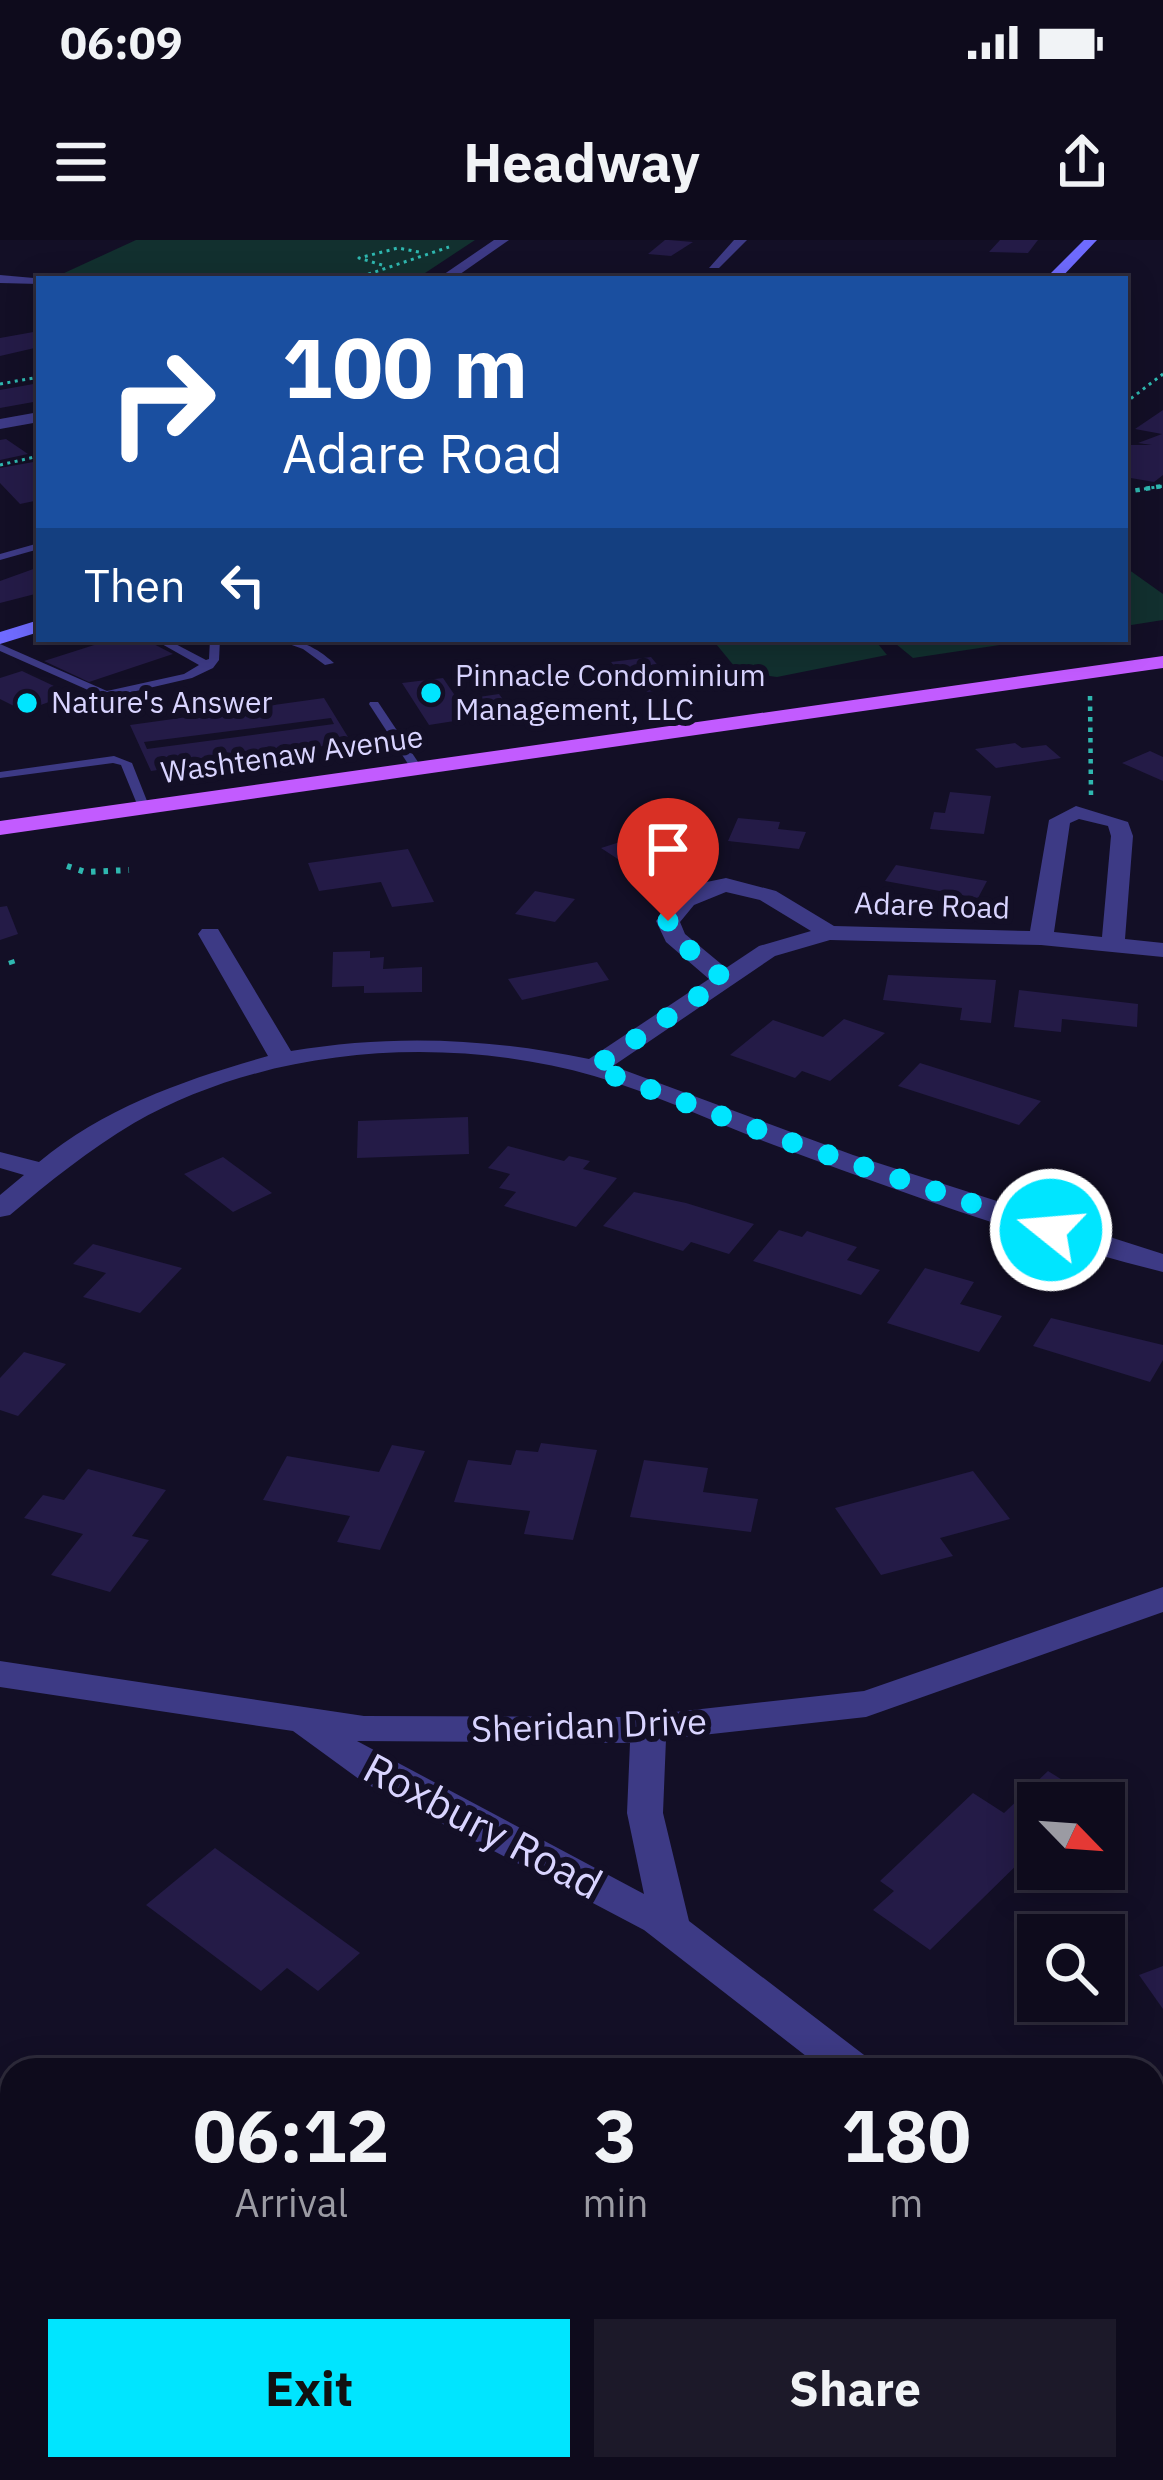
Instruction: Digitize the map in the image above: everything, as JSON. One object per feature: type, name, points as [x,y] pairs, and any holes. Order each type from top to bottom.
[{"type":"main road","points":[[1055,276],[1091,240]]},
{"type":"main road","points":[[0,638],[36,627]]},
{"type":"main road","name":"Washtenaw Avenue","points":[[0,828],[1163,662]]},
{"type":"street","points":[[449,276],[503,240]]},
{"type":"street","points":[[714,265],[740,240]]},
{"type":"street","points":[[0,278],[36,280]]},
{"type":"street","points":[[0,424],[36,418]]},
{"type":"street","points":[[1041,938],[1060,820],[1076,812],[1117,822],[1122,836],[1113,944]]},
{"type":"street","points":[[724,979],[674,937],[668,921],[702,890],[730,884],[771,892],[829,933]]},
{"type":"street","name":"Adare Road","points":[[593,1068],[767,951],[829,933],[1041,938],[1163,950]]},
{"type":"street","points":[[211,934],[282,1058]]},
{"type":"street","points":[[1,1207],[41,1171],[136,1110],[192,1084],[282,1058],[371,1045],[467,1049],[593,1068],[861,1167],[1163,1263]]},
{"type":"street","points":[[0,1160],[41,1171]]},
{"type":"street","name":"Sheridan Drive","points":[[0,1674],[364,1730],[649,1728],[866,1704],[1163,1599]]},
{"type":"street","name":"Roxbury Road","points":[[297,1720],[376,1772],[671,1928],[839,2058]]},
{"type":"street","name":"Roxbury Road","points":[[649,1728],[645,1813],[671,1928]]},
{"type":"lane","points":[[0,557],[36,547]]},
{"type":"lane","points":[[164,642],[209,666]]},
{"type":"lane","points":[[0,647],[106,695],[209,666],[217,654],[215,642]]},
{"type":"lane","points":[[294,642],[329,663]]},
{"type":"lane","points":[[374,704],[416,768]]},
{"type":"lane","points":[[0,775],[115,759],[126,763],[143,806]]},
{"type":"path","points":[[360,276],[420,252],[460,244]]},
{"type":"path","points":[[383,265],[359,258],[398,248],[420,252]]},
{"type":"path","points":[[1128,401],[1163,374]]},
{"type":"path","points":[[0,384],[36,378]]},
{"type":"path","points":[[0,464],[36,457]]},
{"type":"path","points":[[1128,489],[1163,486]]},
{"type":"path","points":[[1076,812],[1091,801],[1090,694],[1085,690]]},
{"type":"path","points":[[67,866],[85,872],[129,870]]},
{"type":"green space","points":[[136,240],[475,240],[421,276],[62,274]]},
{"type":"green space","points":[[1128,569],[1163,594],[1163,620],[1128,626]]},
{"type":"green space","points":[[714,642],[876,642],[887,655],[777,677],[739,672]]},
{"type":"green space","points":[[894,642],[1019,642],[913,658]]},
{"type":"building","points":[[665,240],[693,242],[671,256],[648,254]]},
{"type":"building","points":[[1000,240],[1038,240],[1028,253],[989,252]]},
{"type":"building","points":[[36,332],[36,348],[0,356],[0,338]]},
{"type":"building","points":[[36,384],[36,402],[0,408],[0,390]]},
{"type":"building","points":[[1163,410],[1163,475],[1154,482],[1128,478],[1128,445],[1152,445],[1138,443],[1162,434],[1135,429]]},
{"type":"building","points":[[0,440],[28,454],[0,460]]},
{"type":"building","points":[[36,462],[36,501],[20,504],[0,483],[0,468]]},
{"type":"building","points":[[36,568],[36,594],[0,603],[0,581]]},
{"type":"building","points":[[104,642],[150,642],[173,654],[89,682],[44,661]]},
{"type":"building","points":[[651,657],[664,673],[694,669],[708,684],[647,692],[642,686],[631,687],[611,662]]},
{"type":"building","points":[[22,671],[71,694],[24,711],[0,699],[0,678]]},
{"type":"building","points":[[443,678],[458,700],[499,694],[512,712],[429,725],[402,683]]},
{"type":"building","points":[[324,698],[351,742],[151,771],[130,725]],"holes":[[[331,718],[334,724],[147,749],[144,742]]]},
{"type":"building","points":[[1015,743],[1022,748],[1046,745],[1061,758],[996,768],[975,749]]},
{"type":"building","points":[[1150,751],[1163,757],[1163,781],[1122,763]]},
{"type":"building","points":[[950,792],[991,796],[984,834],[930,829],[934,812],[945,813]]},
{"type":"building","points":[[738,818],[780,822],[778,829],[806,832],[799,849],[728,841]]},
{"type":"building","points":[[664,828],[690,844],[627,865],[601,848]]},
{"type":"building","points":[[408,849],[434,902],[392,907],[381,882],[319,891],[308,863]]},
{"type":"building","points":[[896,865],[987,881],[978,898],[885,881]]},
{"type":"building","points":[[535,891],[575,899],[555,922],[515,914]]},
{"type":"building","points":[[7,906],[18,934],[0,940],[0,907]]},
{"type":"building","points":[[370,951],[370,958],[384,957],[383,969],[422,967],[422,992],[364,993],[364,986],[332,987],[333,952]]},
{"type":"building","points":[[597,962],[609,980],[522,1000],[508,979]]},
{"type":"building","points":[[888,975],[996,980],[991,1023],[960,1020],[962,1008],[883,1000]]},
{"type":"building","points":[[1019,990],[1138,1004],[1137,1027],[1062,1019],[1061,1032],[1014,1027]]},
{"type":"building","points":[[844,1019],[885,1033],[830,1081],[802,1071],[795,1078],[730,1055],[773,1020],[823,1037]]},
{"type":"building","points":[[920,1063],[1041,1101],[1019,1125],[898,1086]]},
{"type":"building","points":[[468,1117],[469,1154],[357,1158],[358,1121]]},
{"type":"building","points":[[508,1146],[564,1161],[569,1156],[590,1161],[583,1169],[617,1178],[576,1227],[504,1206],[516,1192],[499,1188],[510,1174],[488,1168]]},
{"type":"building","points":[[223,1157],[272,1193],[233,1212],[184,1174]]},
{"type":"building","points":[[634,1192],[754,1224],[729,1254],[691,1242],[683,1251],[603,1226]]},
{"type":"building","points":[[779,1230],[802,1237],[807,1231],[857,1247],[847,1260],[880,1270],[861,1295],[753,1261]]},
{"type":"building","points":[[93,1244],[182,1268],[140,1313],[83,1297],[106,1273],[73,1264]]},
{"type":"building","points":[[925,1268],[974,1282],[960,1304],[1002,1316],[979,1352],[887,1323]]},
{"type":"building","points":[[1051,1318],[1163,1345],[1163,1360],[1150,1382],[1033,1346]]},
{"type":"building","points":[[24,1352],[66,1364],[18,1416],[0,1410],[0,1378]]},
{"type":"building","points":[[541,1443],[597,1450],[573,1540],[524,1534],[530,1511],[454,1502],[468,1460],[511,1465],[516,1450],[538,1452]]},
{"type":"building","points":[[392,1445],[425,1451],[380,1550],[337,1542],[350,1516],[263,1500],[287,1456],[379,1472]]},
{"type":"building","points":[[644,1460],[708,1468],[703,1492],[758,1499],[751,1532],[630,1517]]},
{"type":"building","points":[[88,1469],[166,1490],[132,1536],[149,1540],[110,1592],[51,1575],[83,1534],[24,1518],[43,1495],[64,1500]]},
{"type":"building","points":[[973,1471],[1010,1519],[940,1538],[953,1556],[881,1575],[835,1508]]},
{"type":"building","points":[[1048,1771],[1066,1782],[1036,1782]]},
{"type":"building","points":[[973,1793],[1004,1813],[1017,1801],[1017,1865],[930,1950],[873,1910],[894,1891],[880,1881]]},
{"type":"building","points":[[215,1848],[360,1953],[318,1991],[287,1968],[261,1991],[146,1905]]},
{"type":"building","points":[[1163,1966],[1163,2009],[1139,1975]]},
{"type":"place","name":"Pinnacle Condominium Management, LLC","points":[[431,693]]},
{"type":"place","name":"Nature's Answer","points":[[27,703]]},
{"type":"route","points":[[668,921],[674,937],[724,979],[593,1068],[796,1144],[1051,1230]]}]
